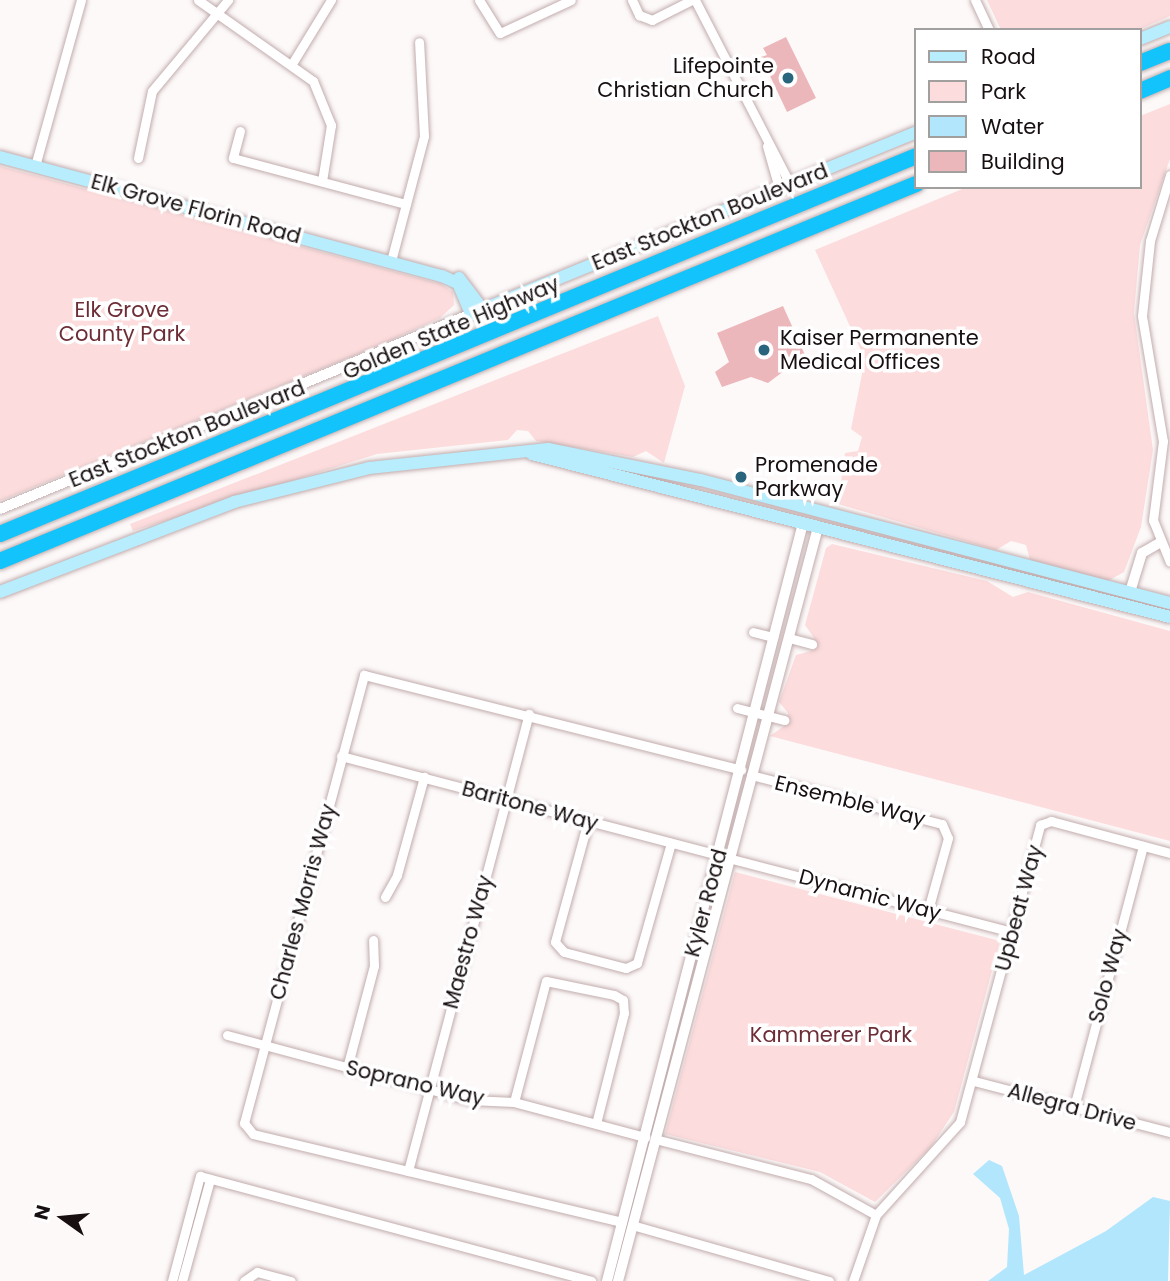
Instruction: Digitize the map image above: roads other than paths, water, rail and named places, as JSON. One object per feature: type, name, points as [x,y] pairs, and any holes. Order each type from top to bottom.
[{"type":"highway","points":[[1142,62],[1170,51]]},
{"type":"highway","points":[[1142,90],[1170,78]]},
{"type":"highway","name":"Golden State Highway","points":[[0,534],[914,157]]},
{"type":"highway","points":[[0,561],[914,185]]},
{"type":"main road","points":[[1142,38],[1170,27]]},
{"type":"main road","name":"East Stockton Boulevard","points":[[477,312],[914,133]]},
{"type":"main road","name":"Elk Grove Florin Road","points":[[0,157],[391,261],[457,283],[477,312]]},
{"type":"main road","points":[[0,592],[174,520],[369,468],[557,450],[701,480],[1170,617]]},
{"type":"main road","points":[[532,454],[592,467],[933,556],[1130,592],[1170,603]]},
{"type":"main road","points":[[592,467],[646,467]]},
{"type":"main road","points":[[647,481],[656,476],[701,480]]},
{"type":"street","points":[[34,166],[80,0]]},
{"type":"street","points":[[198,0],[218,16],[293,62],[313,81],[329,115],[322,181]]},
{"type":"street","points":[[138,158],[152,91],[218,16],[228,0]]},
{"type":"street","points":[[293,62],[331,0]]},
{"type":"street","points":[[479,0],[500,33],[571,0]]},
{"type":"street","points":[[632,0],[639,15],[652,20],[693,0],[785,186]]},
{"type":"street","points":[[975,0],[988,28]]},
{"type":"street","points":[[391,261],[425,128],[419,42]]},
{"type":"street","points":[[240,131],[233,158],[406,204]]},
{"type":"street","points":[[1170,175],[1150,241],[1143,303],[1163,441],[1153,504],[1159,543],[1170,562]]},
{"type":"street","name":"East Stockton Boulevard","points":[[0,509],[477,312]]},
{"type":"street","name":"Kyler Road","points":[[618,1281],[627,1223],[708,936],[755,713],[803,523]]},
{"type":"street","name":"Kyler Road","points":[[744,773],[766,716],[818,527]]},
{"type":"street","points":[[1130,592],[1142,553],[1159,543]]},
{"type":"street","points":[[793,562],[782,629],[789,638],[812,644]]},
{"type":"street","points":[[753,632],[773,637]]},
{"type":"street","name":"Charles Morris Way","points":[[744,773],[529,714],[364,675],[244,1123],[249,1132],[627,1223],[829,1281]]},
{"type":"street","points":[[737,708],[784,720]]},
{"type":"street","name":"Maestro Way","points":[[408,1171],[529,714]]},
{"type":"street","name":"Baritone Way","points":[[341,756],[724,857]]},
{"type":"street","name":"Ensemble Way","points":[[744,773],[942,824],[948,838],[928,910]]},
{"type":"street","points":[[385,897],[397,875],[424,777]]},
{"type":"street","points":[[588,821],[555,942],[564,952],[626,968],[637,963],[671,843]]},
{"type":"street","name":"Upbeat Way","points":[[876,1215],[948,1141],[974,1081],[1043,822],[1170,853]]},
{"type":"street","name":"Solo Way","points":[[1074,1107],[1143,846]]},
{"type":"street","name":"Kyler Road","points":[[607,1281],[644,1180],[667,1052],[724,857]]},
{"type":"street","name":"Dynamic Way","points":[[724,857],[1012,932]]},
{"type":"street","points":[[347,1068],[374,966],[373,940]]},
{"type":"street","points":[[514,1102],[546,981],[614,995],[622,1000],[625,1013],[596,1124]]},
{"type":"street","name":"Soprano Way","points":[[227,1035],[429,1089],[514,1102],[811,1179],[876,1215]]},
{"type":"street","name":"Allegra Drive","points":[[974,1081],[1170,1132]]},
{"type":"street","points":[[172,1281],[200,1176],[591,1281]]},
{"type":"street","points":[[182,1281],[210,1179]]},
{"type":"street","points":[[853,1281],[876,1215]]},
{"type":"street","points":[[244,1281],[257,1272],[291,1281]]},
{"type":"water","points":[[989,1160],[1002,1166],[1019,1216],[1024,1275],[1106,1231],[1153,1197],[1170,1201],[1168,1281],[988,1281],[1007,1267],[1009,1229],[1000,1198],[973,1174]]},
{"type":"place","name":"Lifepointe Christian Church","points":[[788,78]]},
{"type":"place","name":"Kaiser Permanente Medical Offices","points":[[764,350]]},
{"type":"place","name":"Promenade Parkway","points":[[741,477]]},
{"type":"park label","name":"Elk Grove County Park","points":[[122,322]]},
{"type":"park label","name":"Kammerer Park","points":[[831,1035]]}]
